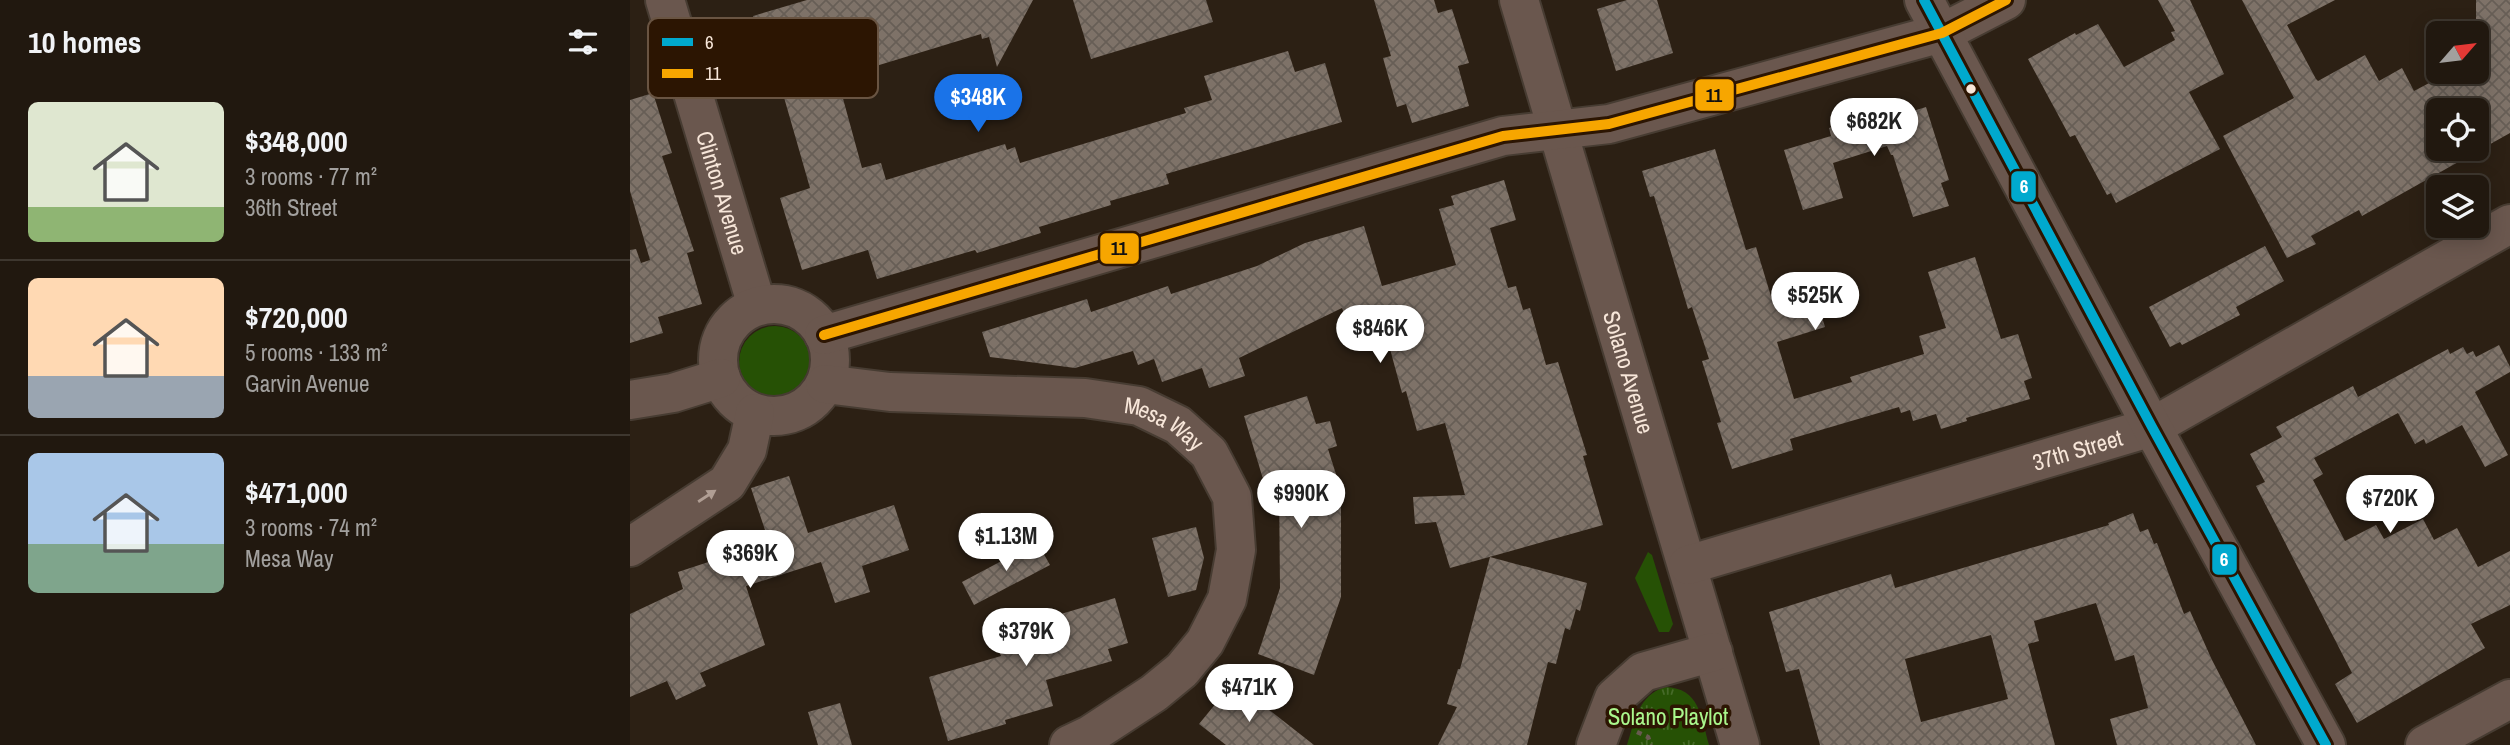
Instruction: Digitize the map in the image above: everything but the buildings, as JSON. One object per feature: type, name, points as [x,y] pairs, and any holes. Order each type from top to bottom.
[{"type":"street","name":"Clinton Avenue","points":[[664,0],[669,18]]},
{"type":"street","name":"Solano Avenue","points":[[1520,0],[1740,745]]},
{"type":"street","points":[[824,334],[1503,136],[1609,124],[1933,16],[2006,0]]},
{"type":"street","points":[[1933,16],[2152,427],[2326,745]]},
{"type":"street","name":"Clinton Avenue","points":[[694,98],[757,306]]},
{"type":"street","name":"37th Street","points":[[1688,565],[2152,427],[2510,224]]},
{"type":"street","points":[[757,306],[790,306],[808,315],[824,334],[829,346],[831,365],[825,384],[810,404],[793,414],[767,416],[755,413],[734,400],[721,378],[718,353],[724,335],[735,320],[757,306]]},
{"type":"street","points":[[630,400],[673,393],[721,378]]},
{"type":"street","name":"Mesa Way","points":[[825,384],[890,392],[1085,398],[1139,406],[1178,425],[1209,453],[1232,497],[1236,550],[1227,599],[1205,642],[1182,670],[1154,693],[1090,735],[1069,745]]},
{"type":"street","points":[[630,547],[727,483],[747,450],[755,413]]},
{"type":"street","points":[[1596,745],[1614,698],[1643,672],[1713,652]]},
{"type":"street","points":[[2425,745],[2510,699]]},
{"type":"green space","points":[[775,326],[795,332],[805,342],[811,362],[805,382],[795,392],[775,398],[755,392],[745,382],[739,362],[745,342],[755,332]]},
{"type":"green space","points":[[1648,552],[1652,555],[1673,624],[1669,632],[1659,632],[1635,578]]},
{"type":"green space","name":"Solano Playlot","points":[[1665,687],[1677,689],[1692,698],[1701,715],[1709,745],[1627,745],[1635,718],[1643,703],[1649,696]]},
{"type":"transit line","name":"6","points":[[1924,0],[2152,427],[2326,745]]},
{"type":"transit line","name":"11","points":[[824,335],[1503,136],[1609,124],[1942,33],[2006,0]]}]
